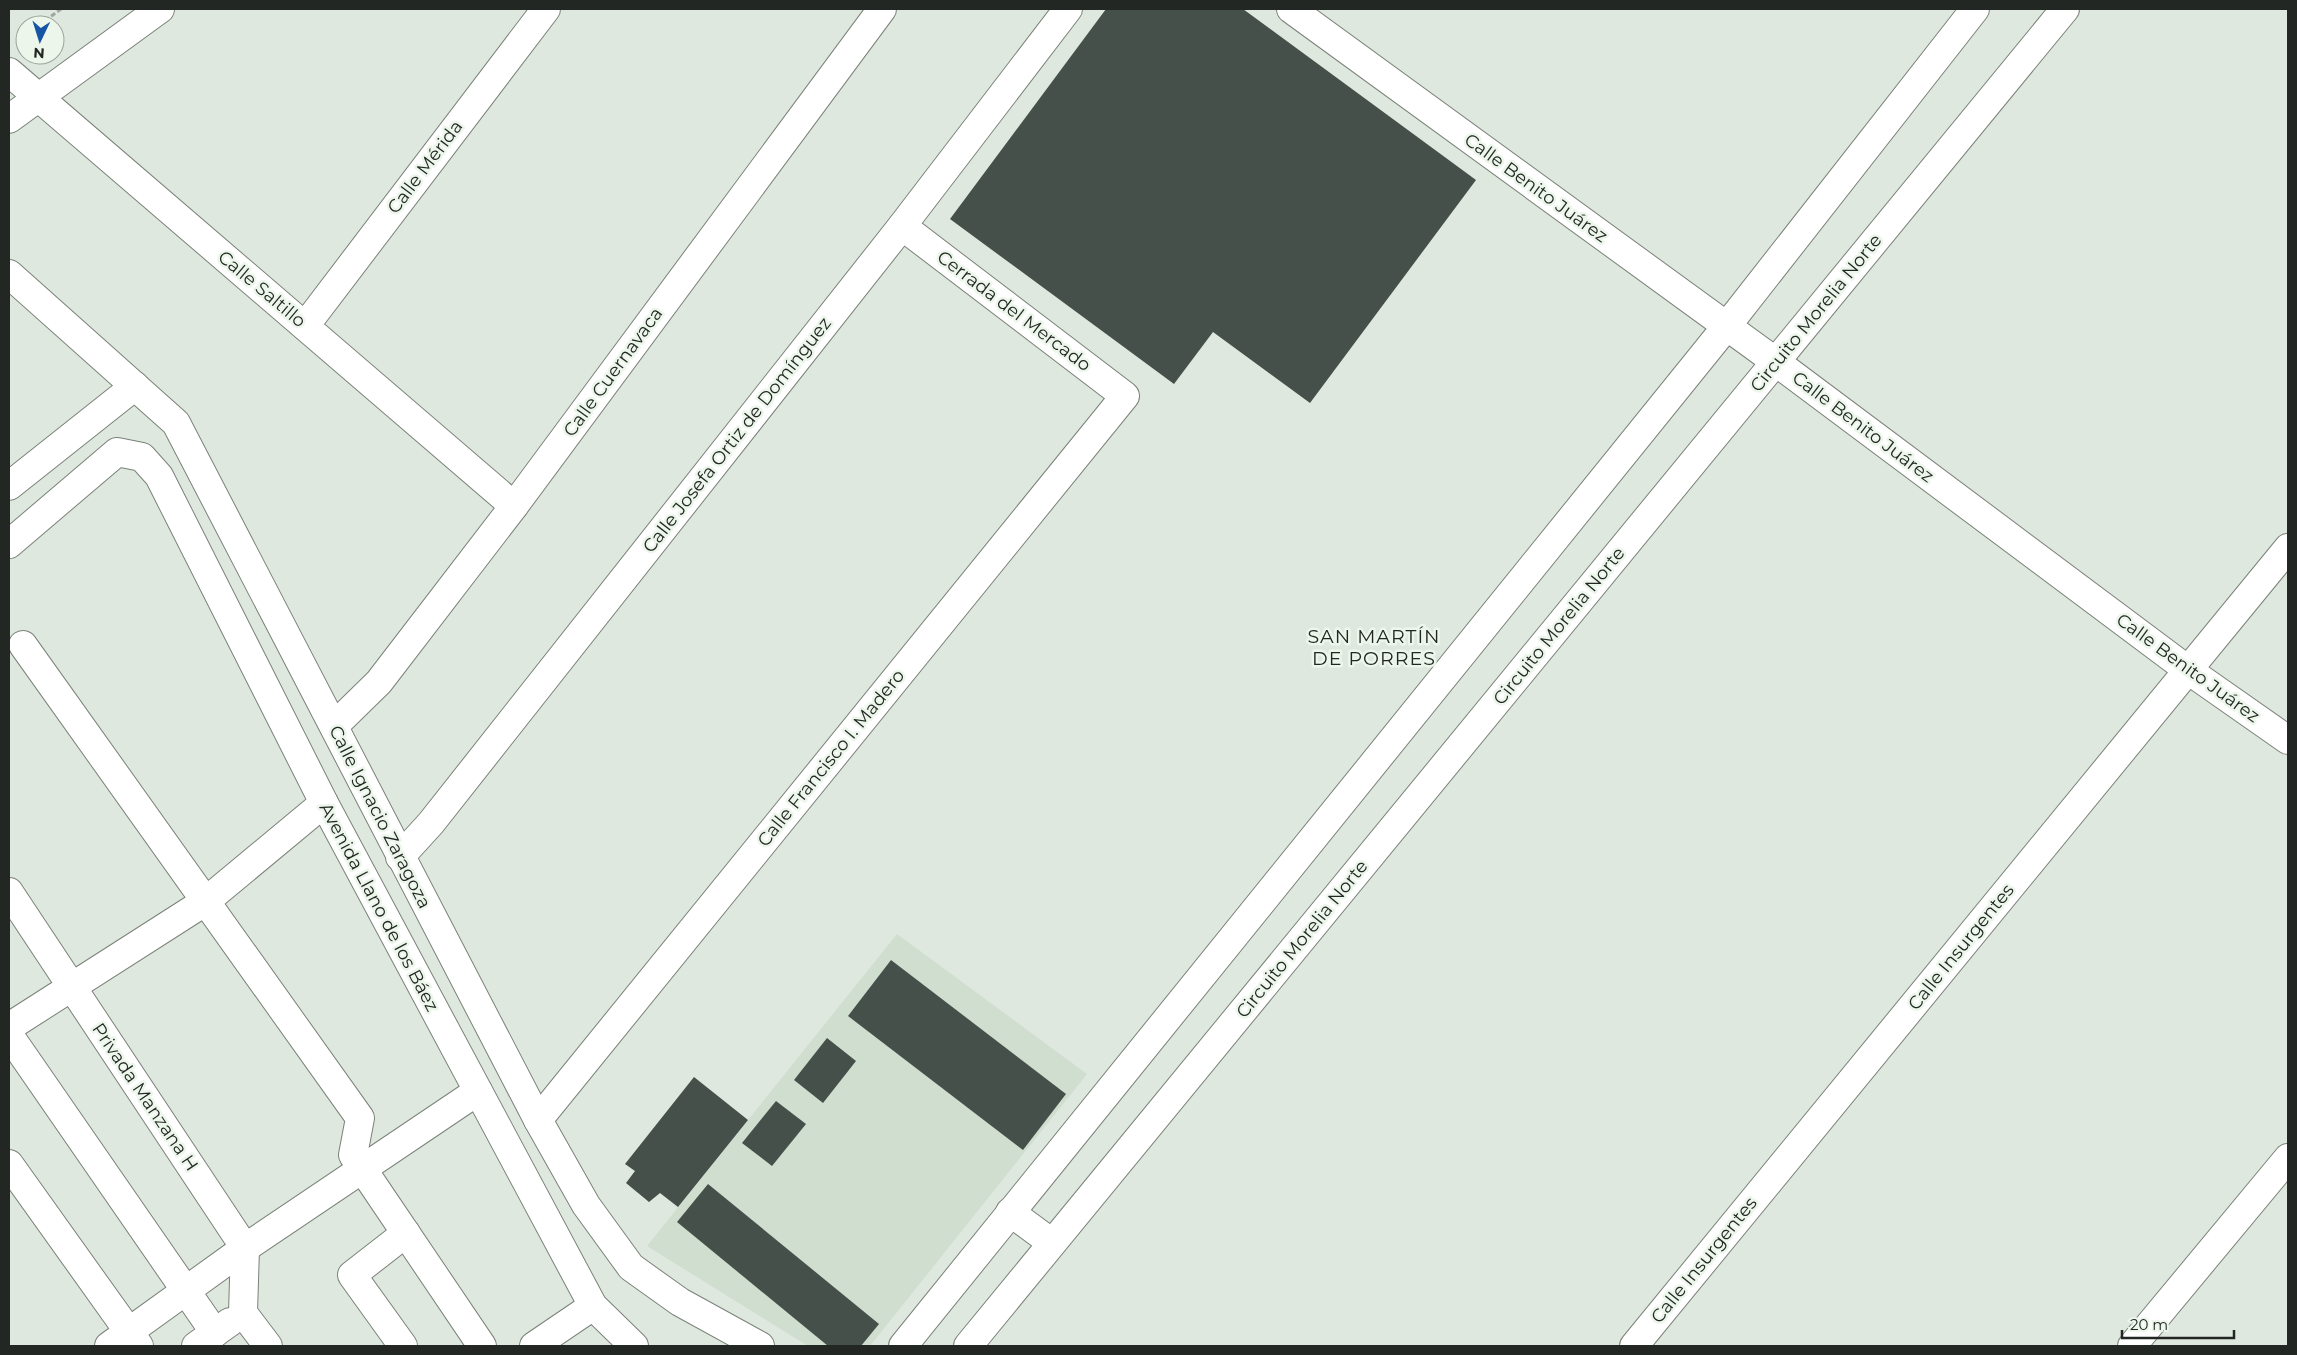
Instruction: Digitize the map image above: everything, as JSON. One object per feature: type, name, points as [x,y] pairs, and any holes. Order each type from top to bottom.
[{"type":"street","points":[[9,119],[160,9]]},
{"type":"street","name":"Calle Mérida","points":[[305,326],[546,9]]},
{"type":"street","name":"Calle Cuernavaca","points":[[334,726],[378,682],[514,506],[882,9]]},
{"type":"street","name":"Calle Josefa Ortiz de Domínguez","points":[[400,856],[431,823],[902,226],[1068,9]]},
{"type":"street","points":[[903,1346],[1726,326],[1975,9]]},
{"type":"street","name":"Circuito Morelia Norte","points":[[968,1346],[2065,9]]},
{"type":"street","name":"Calle Benito Juárez","points":[[1304,12],[2188,670],[2288,740]]},
{"type":"street","name":"Calle Saltillo","points":[[9,72],[514,506]]},
{"type":"street","name":"Cerrada del Mercado","points":[[902,226],[1125,396]]},
{"type":"street","name":"Calle Ignacio Zaragoza","points":[[9,274],[176,423],[538,1120],[586,1205],[631,1267],[680,1302],[760,1346]]},
{"type":"street","points":[[9,486],[135,386]]},
{"type":"street","name":"Calle Francisco I. Madero","points":[[538,1120],[1125,396]]},
{"type":"street","name":"Avenida Llano de los Báez","points":[[9,544],[117,452],[142,457],[159,476],[324,803],[593,1306],[634,1346]]},
{"type":"street","name":"Calle Insurgentes","points":[[1634,1346],[2288,548]]},
{"type":"street","points":[[23,645],[360,1118],[352,1155],[482,1346]]},
{"type":"street","points":[[9,1027],[206,901],[324,803]]},
{"type":"street","name":"Privada Manzana H","points":[[9,892],[246,1248]]},
{"type":"street","points":[[9,1035],[186,1292],[205,1340],[243,1313]]},
{"type":"street","points":[[9,1164],[126,1341],[186,1292],[246,1248],[478,1091]]},
{"type":"street","points":[[2132,1346],[2288,1158]]},
{"type":"street","points":[[1010,1212],[1052,1244]]},
{"type":"street","points":[[403,1346],[352,1275],[406,1233]]},
{"type":"street","points":[[246,1248],[243,1313],[268,1346]]},
{"type":"street","points":[[534,1346],[593,1306]]},
{"type":"shaded area","points":[[897,934],[1087,1074],[870,1346],[808,1346],[647,1246]]},
{"type":"building","points":[[1106,9],[1243,9],[1476,180],[1310,403],[1213,332],[1174,384],[950,219]]},
{"type":"building","points":[[891,960],[1066,1094],[1023,1150],[848,1016]]},
{"type":"building","points":[[827,1038],[856,1061],[823,1103],[794,1080]]},
{"type":"building","points":[[694,1077],[748,1120],[678,1207],[660,1193],[649,1202],[626,1183],[635,1171],[625,1164]]},
{"type":"building","points":[[776,1101],[806,1124],[772,1166],[742,1143]]},
{"type":"building","points":[[708,1184],[879,1324],[861,1346],[828,1346],[677,1222]]},
{"type":"district","name":"SAN MARTÍN DE PORRES","points":[[1374,647]]}]
